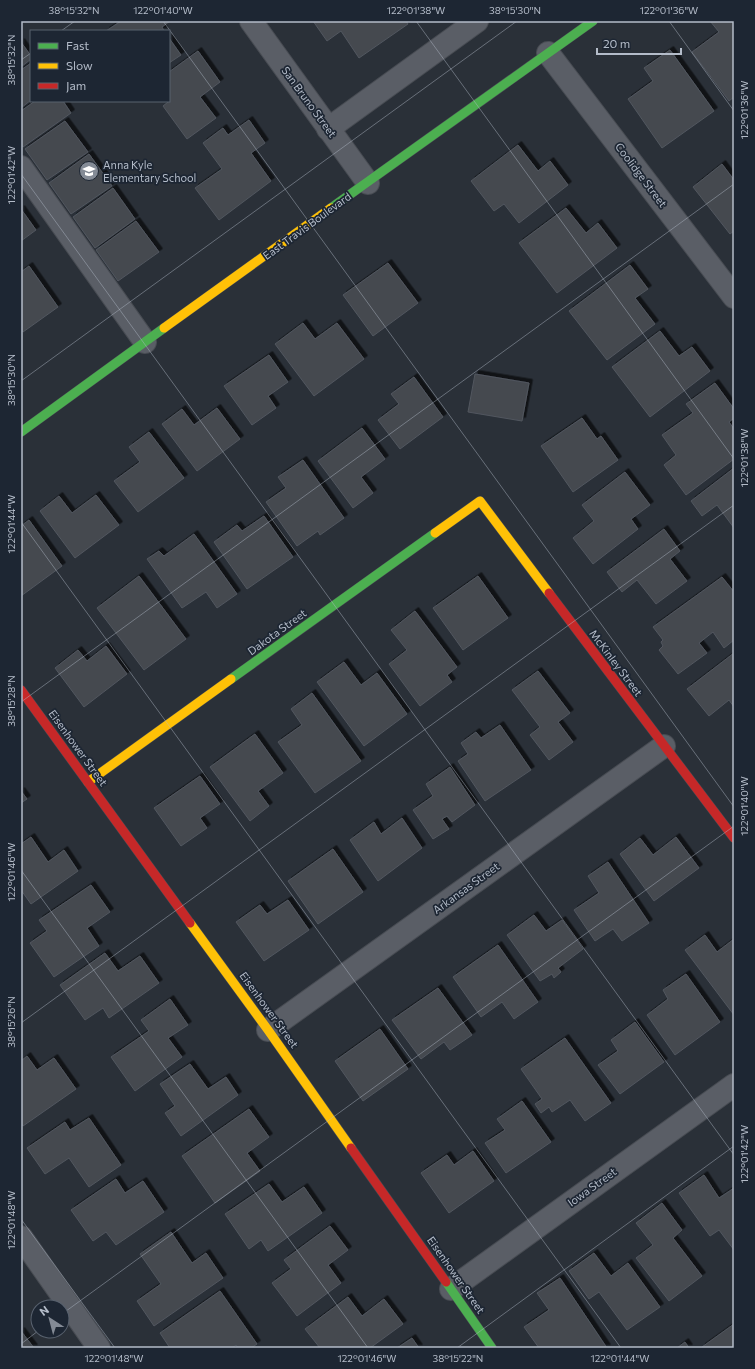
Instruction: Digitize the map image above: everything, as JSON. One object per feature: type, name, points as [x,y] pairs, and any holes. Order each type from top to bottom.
[{"type":"street","name":"San Bruno Street","points":[[251,21],[328,129],[368,182]]},
{"type":"street","points":[[328,129],[477,21]]},
{"type":"street","name":"East Travis Boulevard","points":[[21,432],[592,21]]},
{"type":"street","name":"Coolidge Street","points":[[548,53],[734,297]]},
{"type":"street","points":[[21,167],[145,342]]},
{"type":"street","name":"McKinley Street","points":[[480,501],[734,838]]},
{"type":"street","name":"Dakota Street","points":[[88,782],[480,501]]},
{"type":"street","name":"Eisenhower Street","points":[[21,690],[268,1030],[492,1348]]},
{"type":"street","name":"Arkansas Street","points":[[268,1030],[664,746]]},
{"type":"street","name":"Iowa Street","points":[[451,1289],[734,1085]]},
{"type":"street","points":[[21,1237],[100,1348]]},
{"type":"building","points":[[121,21],[170,21],[162,27],[164,30],[108,30]]},
{"type":"building","points":[[313,21],[406,21],[408,24],[359,58],[341,31],[327,41]]},
{"type":"building","points":[[710,21],[734,21],[734,97],[729,101],[692,52],[719,32]]},
{"type":"building","points":[[170,39],[181,55],[170,62]]},
{"type":"building","points":[[21,42],[30,55],[30,60],[21,67]]},
{"type":"building","points":[[670,50],[714,111],[662,148],[628,99],[653,81],[644,68]]},
{"type":"building","points":[[198,51],[220,82],[200,97],[216,118],[187,139],[163,106],[170,102],[170,71]]},
{"type":"building","points":[[30,64],[30,101],[21,108],[21,70]]},
{"type":"building","points":[[34,102],[64,102],[71,113],[23,147],[21,144],[21,111]]},
{"type":"building","points":[[249,120],[265,143],[251,153],[271,181],[219,220],[195,188],[222,169],[203,143],[223,128],[228,135]]},
{"type":"building","points":[[65,121],[88,152],[47,180],[25,149]]},
{"type":"building","points":[[518,145],[538,171],[550,161],[568,185],[519,223],[504,204],[494,211],[471,181]]},
{"type":"building","points":[[89,154],[112,186],[71,214],[49,183]]},
{"type":"building","points":[[722,164],[734,180],[734,231],[730,234],[693,187]]},
{"type":"building","points":[[113,188],[135,219],[95,248],[73,217]]},
{"type":"building","points":[[566,208],[586,233],[598,223],[617,248],[557,293],[519,243]]},
{"type":"building","points":[[21,209],[36,230],[21,241]]},
{"type":"building","points":[[136,221],[159,252],[118,281],[96,250]]},
{"type":"building","points":[[388,263],[418,303],[373,336],[343,295]]},
{"type":"building","points":[[630,265],[648,289],[635,298],[655,324],[607,360],[569,311]]},
{"type":"building","points":[[29,266],[58,307],[23,332],[21,329],[21,272]]},
{"type":"building","points":[[303,323],[315,339],[337,323],[364,359],[314,396],[275,344]]},
{"type":"building","points":[[660,331],[679,356],[692,347],[710,371],[650,417],[612,367]]},
{"type":"building","points":[[269,355],[288,382],[268,396],[276,408],[252,425],[224,386]]},
{"type":"building","points":[[475,374],[529,383],[522,421],[468,412]]},
{"type":"building","points":[[414,377],[443,417],[400,449],[378,420],[399,404],[391,394]]},
{"type":"building","points":[[715,383],[734,409],[734,418],[729,422],[734,429],[734,459],[686,495],[664,465],[676,455],[662,435],[693,413],[686,404]]},
{"type":"building","points":[[217,408],[240,439],[197,471],[162,424],[182,409],[194,425]]},
{"type":"building","points":[[582,418],[597,439],[601,436],[618,460],[573,492],[541,446]]},
{"type":"building","points":[[362,428],[385,459],[361,477],[373,493],[353,508],[318,461]]},
{"type":"building","points":[[149,432],[184,478],[138,512],[114,481],[140,462],[129,447]]},
{"type":"building","points":[[303,460],[344,518],[320,535],[318,531],[297,546],[266,502],[286,488],[278,477]]},
{"type":"building","points":[[734,468],[734,528],[717,505],[702,516],[691,501]]},
{"type":"building","points":[[625,472],[650,505],[631,519],[638,529],[593,564],[573,538],[594,521],[582,505]]},
{"type":"building","points":[[96,495],[119,525],[75,558],[40,511],[59,496],[72,513]]},
{"type":"building","points":[[264,516],[293,557],[247,589],[214,542],[237,525],[242,531]]},
{"type":"building","points":[[29,520],[62,566],[21,596],[21,526]]},
{"type":"building","points":[[664,529],[680,551],[670,559],[687,581],[656,604],[637,580],[622,592],[607,572]]},
{"type":"building","points":[[194,534],[237,594],[217,608],[206,592],[182,608],[147,559],[159,551],[164,556]]},
{"type":"building","points":[[139,576],[186,639],[144,670],[97,608]]},
{"type":"building","points":[[478,576],[508,618],[463,650],[433,608]]},
{"type":"building","points":[[722,577],[734,592],[734,640],[724,648],[713,632],[699,643],[707,653],[678,674],[659,650],[663,646],[661,642],[663,640],[653,627]]},
{"type":"building","points":[[415,611],[457,667],[447,675],[452,682],[420,706],[389,664],[407,650],[391,630]]},
{"type":"building","points":[[106,646],[127,674],[84,707],[55,668],[78,650],[87,661]]},
{"type":"building","points":[[734,653],[734,707],[729,700],[709,716],[687,689]]},
{"type":"building","points":[[344,662],[361,685],[377,673],[407,714],[364,746],[317,682]]},
{"type":"building","points":[[538,671],[570,713],[558,722],[573,742],[549,760],[530,735],[540,727],[512,690]]},
{"type":"building","points":[[312,693],[361,761],[315,793],[278,742],[302,725],[291,709]]},
{"type":"building","points":[[500,725],[531,770],[485,801],[458,761],[468,754],[461,743],[476,732],[481,738]]},
{"type":"building","points":[[255,734],[283,773],[258,791],[269,806],[250,821],[210,767]]},
{"type":"building","points":[[450,767],[475,805],[452,822],[447,816],[442,819],[449,829],[433,839],[413,810],[433,796],[426,784]]},
{"type":"building","points":[[200,776],[220,804],[200,818],[207,828],[181,846],[154,808]]},
{"type":"building","points":[[21,791],[27,799],[21,803]]},
{"type":"building","points":[[402,818],[422,848],[378,881],[350,840],[374,822],[381,834]]},
{"type":"building","points":[[31,837],[48,862],[64,850],[78,871],[31,904],[21,890],[21,844]]},
{"type":"building","points":[[676,837],[699,868],[654,901],[620,854],[640,838],[653,855]]},
{"type":"building","points":[[333,849],[363,892],[318,924],[288,881]]},
{"type":"building","points":[[608,862],[649,923],[622,941],[613,929],[595,941],[574,910],[599,893],[588,876]]},
{"type":"building","points":[[91,885],[110,912],[87,928],[99,946],[54,977],[30,943],[47,931],[39,920]]},
{"type":"building","points":[[288,900],[309,930],[264,961],[236,922],[260,905],[267,914]]},
{"type":"building","points":[[534,915],[546,931],[562,920],[583,949],[558,968],[561,972],[554,978],[552,974],[540,981],[507,935]]},
{"type":"building","points":[[705,935],[717,952],[734,939],[734,1015],[685,950]]},
{"type":"building","points":[[498,945],[538,1002],[514,1019],[502,1002],[481,1017],[453,977]]},
{"type":"building","points":[[105,953],[118,971],[140,956],[159,983],[109,1018],[103,1008],[85,1020],[60,985]]},
{"type":"building","points":[[686,974],[720,1022],[675,1055],[647,1015],[668,999],[663,990]]},
{"type":"building","points":[[438,988],[472,1035],[450,1050],[444,1042],[421,1059],[392,1020]]},
{"type":"building","points":[[170,999],[188,1025],[168,1038],[182,1057],[135,1091],[111,1057],[149,1031],[141,1020]]},
{"type":"building","points":[[635,1022],[664,1062],[620,1094],[598,1065],[618,1051],[611,1040]]},
{"type":"building","points":[[380,1029],[408,1069],[363,1101],[335,1061]]},
{"type":"building","points":[[565,1038],[611,1103],[585,1121],[570,1100],[552,1112],[549,1107],[541,1113],[535,1104],[542,1099],[521,1069]]},
{"type":"building","points":[[27,1056],[37,1070],[54,1058],[76,1089],[23,1126],[21,1123],[21,1061]]},
{"type":"building","points":[[190,1064],[208,1089],[226,1077],[238,1095],[181,1136],[165,1113],[175,1106],[160,1084]]},
{"type":"building","points":[[522,1101],[551,1142],[506,1173],[485,1143],[505,1130],[497,1119]]},
{"type":"building","points":[[249,1109],[269,1137],[247,1153],[260,1171],[215,1203],[182,1156]]},
{"type":"building","points":[[89,1118],[121,1165],[89,1187],[69,1158],[45,1174],[27,1148],[65,1122],[70,1130]]},
{"type":"building","points":[[473,1151],[494,1181],[449,1213],[421,1173],[447,1155],[454,1165]]},
{"type":"building","points":[[704,1175],[719,1198],[734,1188],[734,1250],[719,1230],[710,1236],[679,1193]]},
{"type":"building","points":[[116,1179],[125,1193],[143,1181],[164,1212],[116,1245],[106,1232],[93,1241],[71,1210]]},
{"type":"building","points":[[269,1184],[282,1202],[304,1187],[322,1213],[268,1251],[261,1240],[249,1249],[225,1214]]},
{"type":"building","points":[[662,1203],[682,1230],[673,1238],[702,1276],[669,1301],[636,1258],[653,1245],[636,1223]]},
{"type":"building","points":[[330,1226],[348,1250],[328,1265],[341,1283],[297,1316],[272,1283],[291,1269],[284,1260]]},
{"type":"building","points":[[171,1232],[192,1263],[206,1253],[223,1278],[154,1326],[137,1301],[161,1284],[140,1254]]},
{"type":"building","points":[[594,1253],[611,1276],[628,1263],[660,1307],[627,1330],[599,1292],[589,1299],[569,1271]]},
{"type":"building","points":[[560,1278],[607,1348],[539,1348],[524,1327],[549,1310],[537,1293]]},
{"type":"building","points":[[220,1291],[257,1344],[251,1348],[238,1348],[236,1345],[232,1348],[170,1348],[160,1333]]},
{"type":"building","points":[[348,1297],[362,1316],[384,1299],[403,1324],[370,1348],[320,1348],[305,1329]]},
{"type":"building","points":[[734,1324],[734,1348],[702,1348],[702,1347]]},
{"type":"building","points":[[21,1331],[34,1348],[21,1348]]},
{"type":"building","points":[[412,1338],[419,1348],[397,1348]]},
{"type":"building","points":[[685,1342],[689,1348],[677,1348]]},
{"type":"traffic: fast","points":[[331,208],[593,21]]},
{"type":"traffic: fast","points":[[21,432],[164,328]]},
{"type":"traffic: fast","points":[[231,679],[435,533]]},
{"type":"traffic: fast","points":[[446,1282],[492,1348]]},
{"type":"traffic: slow","points":[[164,328],[331,208]]},
{"type":"traffic: slow","points":[[435,533],[480,501],[549,593]]},
{"type":"traffic: slow","points":[[88,782],[231,679]]},
{"type":"traffic: slow","points":[[190,923],[351,1148]]},
{"type":"traffic: jam","points":[[549,593],[734,838]]},
{"type":"traffic: jam","points":[[21,690],[190,923]]},
{"type":"traffic: jam","points":[[351,1148],[446,1282]]},
{"type":"place","name":"Anna Kyle Elementary School","points":[[89,171]]}]
